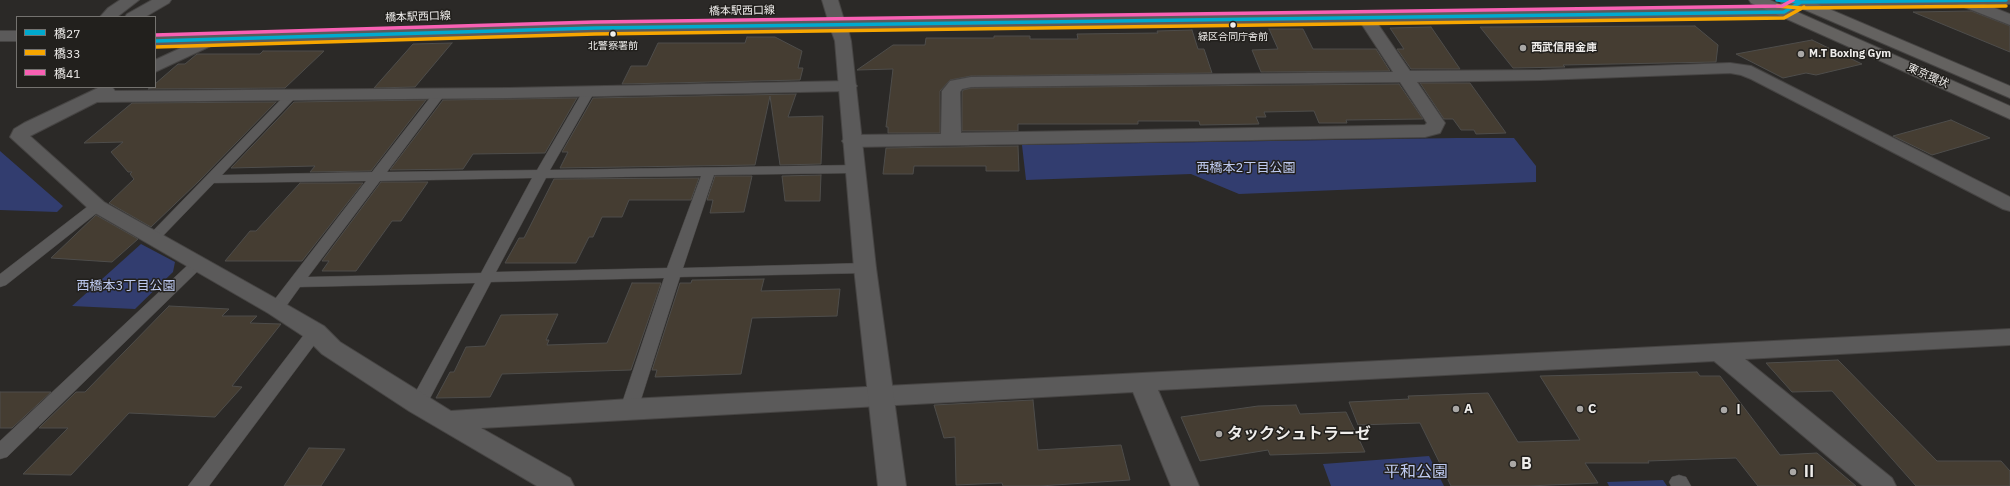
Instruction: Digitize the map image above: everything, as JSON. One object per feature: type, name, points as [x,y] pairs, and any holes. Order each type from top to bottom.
[{"type":"highway","name":"東京環状","points":[[1757,0],[1789,4],[2010,93]]},
{"type":"highway","name":"東京環状","points":[[1789,4],[2010,113]]},
{"type":"street","points":[[109,16],[131,0]]},
{"type":"street","points":[[135,16],[163,0]]},
{"type":"street","name":"橋本駅西口線","points":[[156,28],[446,16],[1553,0]]},
{"type":"street","points":[[1961,0],[2010,20]]},
{"type":"street","name":"橋本駅西口線","points":[[156,41],[435,31],[834,11],[1365,17],[1789,4],[2006,0]]},
{"type":"street","points":[[834,11],[843,42],[854,169],[880,397],[892,486]]},
{"type":"street","points":[[852,141],[1425,131],[1433,129],[1436,123],[1365,17]]},
{"type":"street","points":[[0,36],[16,36]]},
{"type":"street","points":[[156,66],[211,39]]},
{"type":"street","points":[[950,139],[951,91],[961,82],[1541,75],[1730,68],[1745,70],[2010,205]]},
{"type":"street","points":[[93,97],[588,91],[848,86]]},
{"type":"street","points":[[112,88],[30,126],[21,133],[20,137],[97,206],[154,237],[197,264],[227,279],[276,308],[314,332],[331,348],[418,404],[554,485]]},
{"type":"street","points":[[447,421],[504,416],[629,409],[2010,337]]},
{"type":"street","points":[[1721,353],[1882,486]]},
{"type":"street","points":[[1142,383],[1185,486]]},
{"type":"lane","points":[[418,404],[485,277],[588,91]]},
{"type":"lane","points":[[276,308],[440,93]]},
{"type":"lane","points":[[154,237],[212,180],[292,95]]},
{"type":"lane","points":[[212,180],[854,169]]},
{"type":"lane","points":[[629,409],[673,274],[709,171]]},
{"type":"lane","points":[[0,282],[97,206]]},
{"type":"lane","points":[[0,452],[197,264]]},
{"type":"lane","points":[[297,282],[673,274],[865,268]]},
{"type":"lane","points":[[198,486],[314,332]]},
{"type":"green space","name":"西橋本2丁目公園","points":[[1514,138],[1536,166],[1536,182],[1239,194],[1191,174],[1026,180],[1022,145]]},
{"type":"green space","points":[[0,151],[63,206],[57,212],[0,210]]},
{"type":"green space","name":"西橋本3丁目公園","points":[[141,244],[175,262],[173,272],[135,309],[72,306]]},
{"type":"green space","name":"平和公園","points":[[1429,456],[1444,486],[1331,486],[1323,464]]},
{"type":"green space","points":[[1663,480],[1667,486],[1609,486],[1607,482]]},
{"type":"building","points":[[1971,11],[2010,26],[2010,52],[1913,12]]},
{"type":"building","points":[[1695,26],[1718,45],[1716,62],[1563,65],[1565,67],[1513,68],[1480,27]]},
{"type":"building","points":[[1431,27],[1460,69],[1411,69],[1397,49],[1404,49],[1390,28]]},
{"type":"building","points":[[1269,29],[1303,29],[1313,49],[1376,49],[1390,71],[1261,72],[1252,50],[1278,49]]},
{"type":"building","points":[[1192,30],[1198,49],[1204,49],[1212,73],[971,76],[950,80],[940,91],[940,133],[888,133],[888,127],[886,127],[893,69],[857,70],[893,45],[925,45],[926,38],[994,38],[994,36],[1030,36],[1030,39],[1078,39],[1077,34],[1158,33],[1157,31]]},
{"type":"building","points":[[747,37],[775,37],[802,51],[798,68],[803,68],[800,80],[622,84],[631,66],[647,66],[658,43],[745,43]]},
{"type":"building","points":[[1812,40],[1862,64],[1816,75],[1806,73],[1783,78],[1736,54]]},
{"type":"building","points":[[452,43],[415,87],[374,88],[413,44]]},
{"type":"building","points":[[263,51],[324,51],[285,88],[148,89],[156,88],[156,83],[178,64],[185,64],[197,54],[260,54]]},
{"type":"building","points":[[1420,83],[1470,83],[1506,133],[1476,134],[1474,130],[1461,130],[1453,119],[1444,119]]},
{"type":"building","points":[[1399,84],[1423,119],[1346,120],[1347,123],[1319,123],[1314,111],[1264,112],[1266,117],[1256,117],[1259,124],[1200,125],[1199,121],[1138,121],[1138,124],[1018,124],[1018,131],[962,131],[962,92],[963,90],[971,88]]},
{"type":"building","points":[[796,94],[788,117],[823,116],[821,164],[780,165],[770,96],[755,165],[560,168],[568,152],[562,152],[593,98]]},
{"type":"building","points":[[577,98],[545,153],[473,154],[463,169],[390,170],[443,100]]},
{"type":"building","points":[[426,100],[371,171],[310,172],[315,166],[231,168],[294,102]]},
{"type":"building","points":[[276,102],[199,181],[151,227],[109,203],[134,179],[130,174],[132,172],[128,172],[111,152],[123,142],[84,143],[132,103]]},
{"type":"building","points":[[1951,120],[1990,138],[1932,155],[1893,136]]},
{"type":"building","points":[[1018,146],[1019,171],[986,171],[986,166],[914,166],[913,174],[883,174],[886,148]]},
{"type":"building","points":[[821,175],[820,201],[785,201],[782,176]]},
{"type":"building","points":[[715,176],[752,176],[744,212],[710,213],[713,200],[707,200]]},
{"type":"building","points":[[699,178],[691,200],[629,200],[622,217],[602,217],[593,237],[589,237],[576,263],[505,263],[519,238],[524,238],[554,179]]},
{"type":"building","points":[[381,182],[428,182],[401,221],[392,221],[356,271],[322,271],[329,261],[322,261]]},
{"type":"building","points":[[300,183],[363,183],[302,261],[225,261],[250,231],[256,231]]},
{"type":"building","points":[[96,215],[138,239],[112,262],[51,258]]},
{"type":"building","points":[[764,279],[761,291],[840,289],[837,316],[752,318],[741,374],[655,377],[657,370],[652,370],[680,283],[691,283],[692,280]]},
{"type":"building","points":[[632,283],[661,283],[631,370],[502,374],[490,397],[436,398],[450,372],[454,372],[466,347],[485,346],[501,315],[558,314],[546,340],[549,340],[547,345],[607,343]]},
{"type":"building","points":[[169,306],[229,309],[222,316],[257,316],[250,323],[281,324],[232,386],[242,387],[215,417],[129,413],[71,475],[23,474],[68,428],[39,428],[76,392],[85,392]]},
{"type":"building","points":[[1838,360],[1937,461],[2001,461],[2010,471],[2010,486],[1916,486],[1832,391],[1792,392],[1766,363]]},
{"type":"building","points":[[1697,372],[1700,376],[1720,376],[1780,455],[1817,453],[1856,486],[1758,486],[1736,458],[1648,461],[1649,463],[1585,463],[1598,483],[1528,486],[1451,486],[1420,423],[1358,425],[1349,402],[1409,399],[1408,396],[1488,393],[1518,442],[1580,440],[1540,376]]},
{"type":"building","points":[[0,392],[51,392],[12,428],[0,428]]},
{"type":"building","points":[[1033,400],[1038,450],[1121,445],[1130,480],[1040,486],[1003,486],[1002,483],[956,485],[955,437],[944,438],[934,405]]},
{"type":"building","points":[[1296,405],[1300,414],[1346,412],[1365,452],[1270,455],[1268,450],[1200,461],[1181,417],[1258,406]]},
{"type":"building","points":[[309,448],[345,449],[321,486],[284,486]]},
{"type":"transit line","name":"橋27","points":[[1777,0],[1801,2],[2006,0]]},
{"type":"transit line","name":"橋41","points":[[156,35],[595,22],[1782,6],[1793,0]]},
{"type":"transit line","name":"橋27","points":[[156,41],[595,28],[1784,12],[1801,2]]},
{"type":"transit line","name":"橋33","points":[[1777,6],[1801,8],[2006,6]]},
{"type":"transit line","name":"橋33","points":[[156,47],[595,34],[1784,18],[1804,7]]},
{"type":"place","name":"緑区合同庁舎前","points":[[1233,25]]},
{"type":"place","name":"北警察署前","points":[[613,34]]},
{"type":"place","name":"西武信用金庫","points":[[1523,48]]},
{"type":"place","name":"M.T Boxing Gym","points":[[1801,54]]},
{"type":"place","name":"A","points":[[1456,409]]},
{"type":"place","name":"C","points":[[1580,409]]},
{"type":"place","name":"Ⅰ","points":[[1724,410]]},
{"type":"place","name":"タックシュトラーゼ","points":[[1219,434]]},
{"type":"place","name":"B","points":[[1513,464]]},
{"type":"place","name":"Ⅱ","points":[[1793,472]]}]
